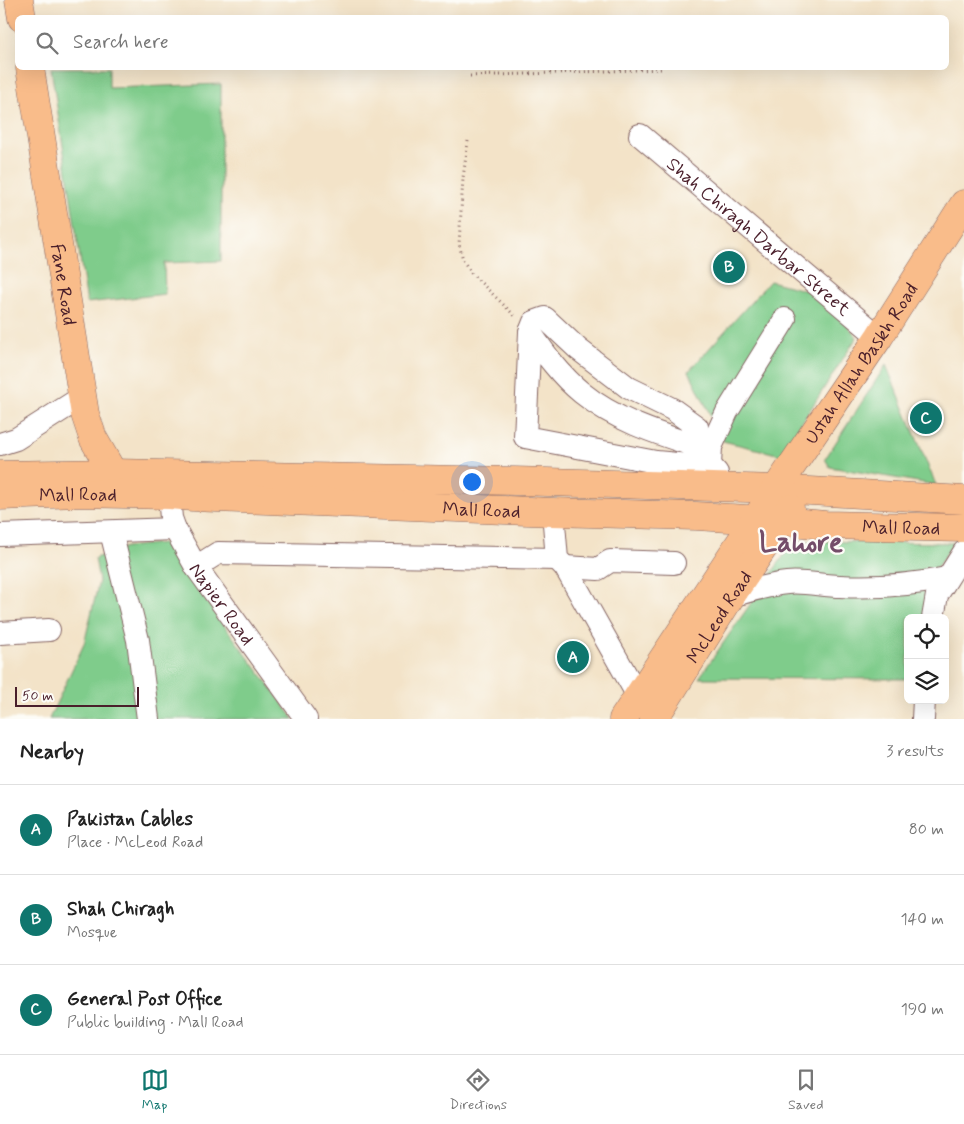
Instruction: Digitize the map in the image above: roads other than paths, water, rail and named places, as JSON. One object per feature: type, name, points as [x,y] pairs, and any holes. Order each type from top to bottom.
[{"type":"main road","points":[[19,0],[22,15]]},
{"type":"main road","name":"Fane Road","points":[[30,70],[85,414],[114,484]]},
{"type":"main road","name":"Ustah Allah Baskh Road","points":[[755,520],[789,489],[879,337],[964,204]]},
{"type":"main road","name":"Mall Road","points":[[0,474],[114,484],[515,481],[789,489],[964,500]]},
{"type":"main road","name":"Mall Road","points":[[0,496],[78,493],[114,484]]},
{"type":"main road","name":"Mall Road","points":[[171,485],[193,497],[696,516],[826,525],[964,528]]},
{"type":"main road","name":"McLeod Road","points":[[654,719],[731,596],[782,521],[789,489]]},
{"type":"main road","name":"McLeod Road","points":[[623,719],[755,520]]},
{"type":"street","name":"Shah Chiragh Darbar Street","points":[[640,135],[879,337]]},
{"type":"street","points":[[701,459],[697,427],[672,408],[629,388],[578,349],[545,318],[534,322],[530,332],[525,438],[656,462],[701,459],[711,447],[727,412],[785,319]]},
{"type":"street","points":[[530,332],[560,372],[582,394],[626,422],[701,459],[729,488]]},
{"type":"street","points":[[0,444],[16,439],[82,397]]},
{"type":"street","name":"Napier Road","points":[[171,485],[170,507],[175,529],[196,567],[306,719]]},
{"type":"street","points":[[553,512],[561,563],[638,696]]},
{"type":"street","points":[[0,535],[175,529]]},
{"type":"street","points":[[111,532],[138,640],[148,719]]},
{"type":"street","points":[[934,614],[937,595],[964,552]]},
{"type":"street","points":[[196,567],[218,553],[561,563],[598,569],[610,560],[674,563]]},
{"type":"street","points":[[731,596],[789,583],[825,586],[883,586],[910,585],[947,578]]},
{"type":"street","points":[[0,633],[49,630]]},
{"type":"street","points":[[923,719],[924,704]]},
{"type":"place","name":"Shah Chiragh","points":[[729,267]]},
{"type":"place","name":"General Post Office","points":[[926,418]]},
{"type":"place","name":"Pakistan Cables","points":[[573,657]]},
{"type":"district","name":"Lahore","points":[[801,541]]}]
